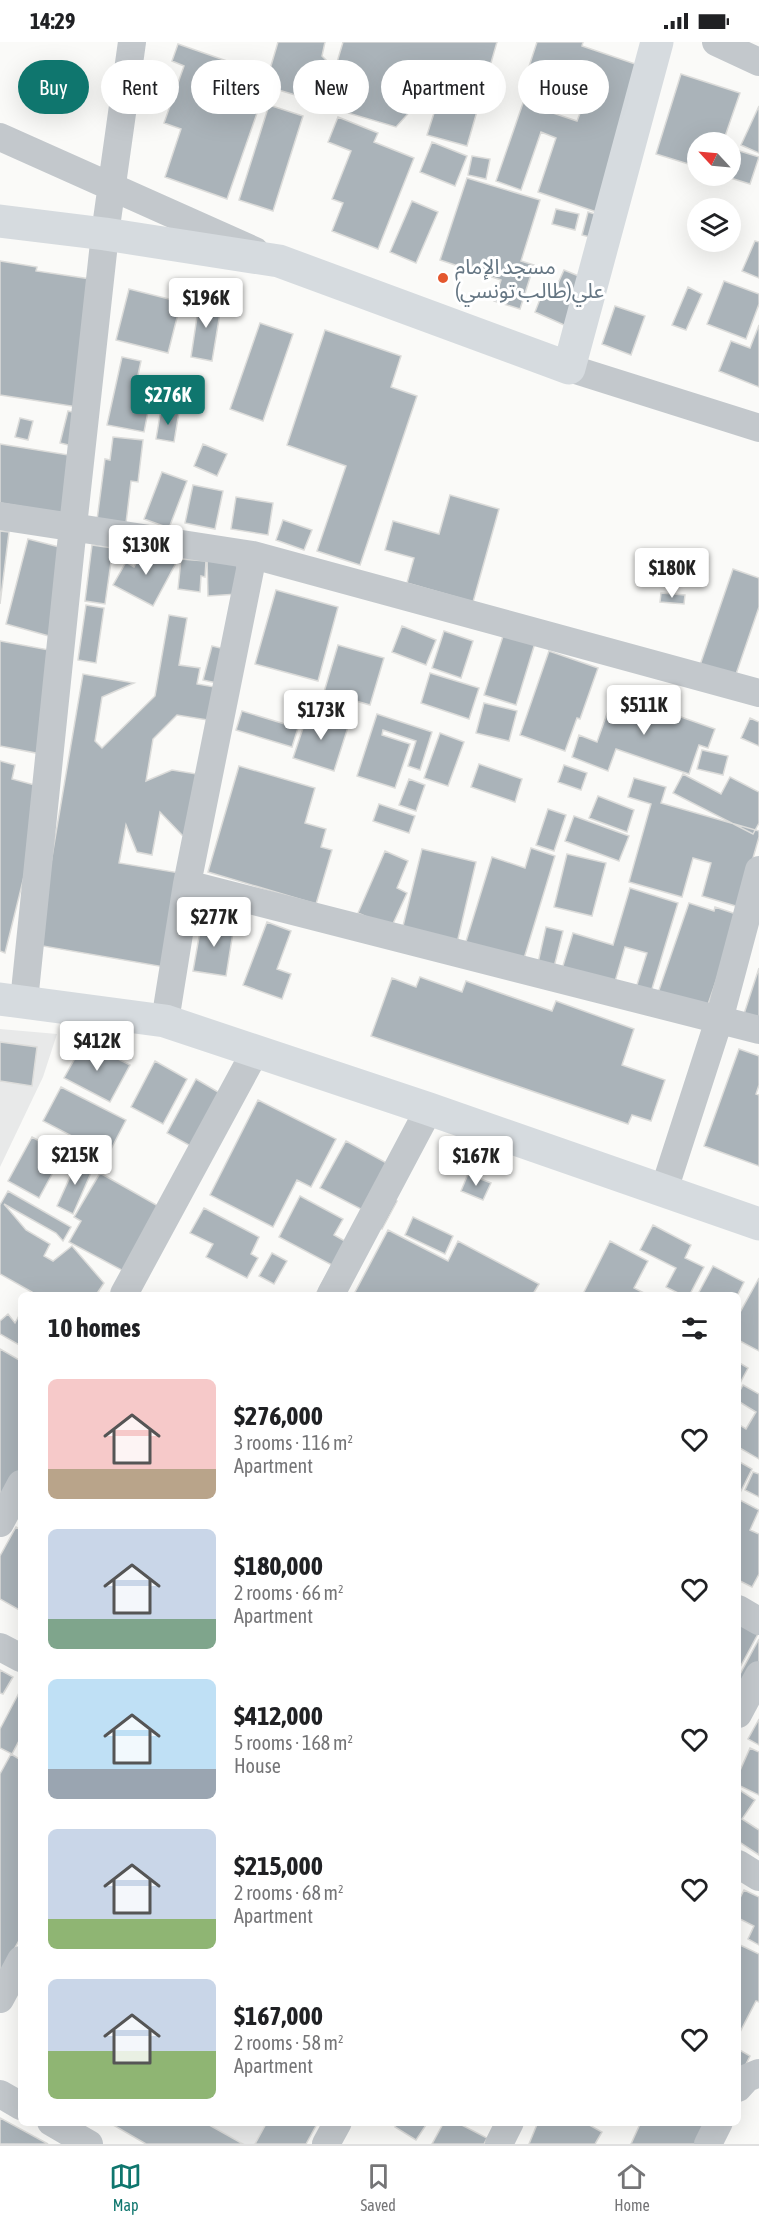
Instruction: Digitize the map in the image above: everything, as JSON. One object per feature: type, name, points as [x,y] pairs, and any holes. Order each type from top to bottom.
[{"type":"street","points":[[132,42],[105,234],[73,526],[12,1000],[165,1021],[429,1109],[759,1224]]},
{"type":"street","points":[[569,368],[657,42]]},
{"type":"street","points":[[716,42],[759,62]]},
{"type":"street","points":[[0,136],[279,261],[569,368],[759,428]]},
{"type":"street","points":[[0,221],[105,234],[279,261]]},
{"type":"street","points":[[0,516],[253,555],[759,693]]},
{"type":"street","points":[[165,1021],[188,884],[253,555]]},
{"type":"street","points":[[664,1190],[718,1020],[759,870]]},
{"type":"street","points":[[188,884],[759,1030]]},
{"type":"street","points":[[125,1292],[256,1050]]},
{"type":"street","points":[[332,1292],[429,1109]]},
{"type":"street","points":[[0,1523],[18,1490]]},
{"type":"street","points":[[741,1611],[759,1621]]},
{"type":"street","points":[[0,1647],[18,1656]]},
{"type":"street","points":[[741,1708],[759,1675]]},
{"type":"street","points":[[741,1866],[759,1876]]},
{"type":"street","points":[[0,1999],[18,1966]]},
{"type":"street","points":[[741,2085],[747,2078],[759,2073]]},
{"type":"street","points":[[0,2094],[18,2104]]},
{"type":"street","points":[[58,2126],[89,2144]]},
{"type":"street","points":[[326,2144],[336,2126]]},
{"type":"street","points":[[499,2144],[508,2126]]},
{"type":"street","points":[[708,2144],[717,2126]]},
{"type":"shaded area","points":[[0,1029],[57,1034],[43,1077],[0,1167]]},
{"type":"shaded area","points":[[115,2126],[315,2126],[305,2144],[148,2144]]},
{"type":"building","points":[[278,42],[325,42],[322,56],[326,60],[293,60],[293,94],[281,91],[281,60],[273,60]]},
{"type":"building","points":[[343,42],[497,42],[492,60],[381,60],[381,114],[408,114],[396,127],[351,114],[369,114],[369,60],[338,60]]},
{"type":"building","points":[[537,42],[583,42],[582,46],[653,70],[617,219],[538,192],[556,138],[541,132],[521,190],[496,181],[519,114],[556,114],[577,121],[580,114],[609,114],[609,60],[531,60]]},
{"type":"building","points":[[178,44],[224,60],[191,60],[191,114],[257,114],[227,199],[165,177],[181,129],[164,123],[167,114],[179,114],[179,80],[184,66],[179,64],[179,60],[172,60]]},
{"type":"building","points":[[681,74],[740,93],[726,132],[687,132],[687,164],[656,154]]},
{"type":"building","points":[[759,106],[759,153],[741,145]]},
{"type":"building","points":[[281,109],[303,116],[273,211],[239,200],[266,114],[281,114]]},
{"type":"building","points":[[434,114],[476,114],[467,146],[427,135]]},
{"type":"building","points":[[338,117],[378,133],[374,142],[414,158],[378,249],[332,231],[343,203],[332,199],[351,151],[328,142]]},
{"type":"building","points":[[432,142],[467,156],[455,186],[420,172]]},
{"type":"building","points":[[741,151],[759,157],[750,184],[741,181]]},
{"type":"building","points":[[472,156],[490,159],[486,179],[468,175]]},
{"type":"building","points":[[467,178],[540,200],[521,261],[534,265],[520,309],[494,301],[501,280],[440,260]]},
{"type":"building","points":[[412,201],[438,212],[416,263],[390,252]]},
{"type":"building","points":[[556,209],[579,214],[575,230],[552,224]]},
{"type":"building","points":[[588,212],[612,219],[605,241],[582,235]]},
{"type":"building","points":[[755,241],[759,242],[759,278],[742,271]]},
{"type":"building","points":[[0,261],[37,267],[36,271],[104,281],[84,408],[0,395]]},
{"type":"building","points":[[564,270],[603,286],[582,333],[535,312],[542,294],[551,299]]},
{"type":"building","points":[[724,281],[759,294],[759,304],[746,339],[707,324]]},
{"type":"building","points":[[688,287],[702,294],[686,330],[672,325]]},
{"type":"building","points":[[129,289],[181,302],[168,353],[116,340]]},
{"type":"building","points":[[200,297],[222,301],[212,361],[191,357]]},
{"type":"building","points":[[615,306],[645,316],[631,355],[602,344]]},
{"type":"building","points":[[260,323],[293,334],[263,421],[230,409]]},
{"type":"building","points":[[759,325],[759,387],[719,371],[731,341],[750,348]]},
{"type":"building","points":[[325,330],[401,356],[391,387],[417,396],[360,565],[317,551],[346,466],[287,445]]},
{"type":"building","points":[[122,357],[141,361],[132,403],[149,407],[144,432],[107,425]]},
{"type":"building","points":[[161,409],[179,412],[174,442],[156,439]]},
{"type":"building","points":[[68,411],[85,415],[77,447],[60,443]]},
{"type":"building","points":[[20,418],[33,421],[28,440],[15,437]]},
{"type":"building","points":[[113,437],[143,440],[138,482],[131,481],[126,523],[97,520],[105,459],[110,460]]},
{"type":"building","points":[[0,444],[81,457],[71,515],[0,503]]},
{"type":"building","points":[[203,444],[227,454],[217,476],[194,466]]},
{"type":"building","points":[[162,472],[187,481],[169,528],[144,519]]},
{"type":"building","points":[[193,485],[223,491],[215,529],[185,523]]},
{"type":"building","points":[[450,495],[499,509],[473,602],[407,583],[414,558],[385,550],[393,521],[439,534]]},
{"type":"building","points":[[236,497],[273,503],[268,535],[231,529]]},
{"type":"building","points":[[283,520],[312,530],[304,550],[276,540]]},
{"type":"building","points":[[0,531],[9,532],[0,604]]},
{"type":"building","points":[[28,539],[71,550],[49,636],[6,624]]},
{"type":"building","points":[[92,545],[113,548],[105,604],[85,601]]},
{"type":"building","points":[[145,547],[176,563],[153,606],[113,585],[126,562],[134,567]]},
{"type":"building","points":[[237,557],[238,594],[208,596],[207,558]]},
{"type":"building","points":[[181,559],[206,561],[205,577],[201,576],[200,592],[178,589]]},
{"type":"building","points":[[733,569],[759,578],[759,607],[734,680],[699,668]]},
{"type":"building","points":[[276,590],[338,607],[318,681],[255,664]]},
{"type":"building","points":[[661,593],[685,595],[684,604],[660,602]]},
{"type":"building","points":[[86,605],[104,608],[96,663],[78,660]]},
{"type":"building","points":[[169,615],[187,618],[179,665],[200,668],[197,684],[226,689],[220,722],[177,715],[153,739],[146,781],[172,770],[203,775],[193,837],[182,835],[160,812],[152,855],[137,852],[126,825],[119,863],[186,874],[170,968],[37,945],[83,674],[134,683],[102,697],[95,741],[102,748],[155,696]]},
{"type":"building","points":[[402,626],[436,640],[426,665],[392,652]]},
{"type":"building","points":[[444,631],[473,641],[461,678],[432,668]]},
{"type":"building","points":[[504,633],[535,643],[516,705],[484,695]]},
{"type":"building","points":[[0,641],[60,652],[41,754],[0,746]]},
{"type":"building","points":[[338,645],[384,658],[370,705],[324,692]]},
{"type":"building","points":[[212,646],[238,652],[230,686],[203,680]]},
{"type":"building","points":[[549,651],[598,668],[580,719],[577,718],[565,751],[520,735]]},
{"type":"building","points":[[430,673],[479,688],[469,719],[421,703]]},
{"type":"building","points":[[616,688],[634,695],[633,700],[715,729],[708,748],[699,745],[689,774],[616,749],[608,771],[572,757],[579,735],[597,742]]},
{"type":"building","points":[[484,703],[517,711],[509,741],[476,733]]},
{"type":"building","points":[[309,710],[349,724],[334,771],[293,758]]},
{"type":"building","points":[[242,711],[298,728],[292,747],[236,730]]},
{"type":"building","points":[[377,714],[432,732],[420,770],[408,766],[416,741],[383,730],[382,735],[410,744],[395,788],[357,776]]},
{"type":"building","points":[[750,718],[759,722],[759,746],[741,738]]},
{"type":"building","points":[[440,733],[464,742],[448,786],[424,778]]},
{"type":"building","points":[[702,750],[728,756],[723,775],[697,769]]},
{"type":"building","points":[[0,761],[15,765],[12,779],[46,788],[5,953],[0,951]]},
{"type":"building","points":[[479,764],[522,779],[515,802],[471,787]]},
{"type":"building","points":[[564,765],[587,773],[581,790],[558,782]]},
{"type":"building","points":[[239,766],[315,788],[305,823],[326,829],[321,847],[332,850],[316,904],[208,872]]},
{"type":"building","points":[[683,774],[721,794],[730,777],[759,792],[759,823],[753,834],[673,793]]},
{"type":"building","points":[[634,778],[666,787],[661,803],[759,831],[739,907],[702,896],[711,863],[693,858],[682,897],[629,882],[651,804],[628,797]]},
{"type":"building","points":[[409,779],[425,785],[416,811],[399,805]]},
{"type":"building","points":[[598,796],[634,810],[627,832],[589,818]]},
{"type":"building","points":[[379,804],[415,816],[409,833],[373,821]]},
{"type":"building","points":[[548,809],[566,815],[554,851],[536,845]]},
{"type":"building","points":[[574,816],[629,836],[619,861],[565,841]]},
{"type":"building","points":[[531,848],[555,856],[522,965],[464,948],[492,857],[525,868]]},
{"type":"building","points":[[422,849],[476,862],[457,943],[402,930]]},
{"type":"building","points":[[385,851],[408,861],[397,888],[407,893],[391,928],[358,913]]},
{"type":"building","points":[[567,854],[606,863],[592,916],[554,907]]},
{"type":"building","points":[[630,888],[678,903],[651,992],[636,988],[647,953],[625,947],[614,985],[562,969],[573,933],[613,945]]},
{"type":"building","points":[[689,903],[714,911],[715,907],[739,915],[706,1010],[658,993]]},
{"type":"building","points":[[202,920],[234,926],[226,976],[193,971]]},
{"type":"building","points":[[267,922],[291,931],[277,969],[291,974],[282,999],[243,985]]},
{"type":"building","points":[[546,927],[563,931],[554,967],[538,963]]},
{"type":"building","points":[[759,968],[759,1022],[743,1017]]},
{"type":"building","points":[[420,977],[462,992],[466,981],[552,1011],[556,1001],[634,1029],[622,1065],[665,1080],[651,1121],[632,1115],[628,1124],[371,1036],[392,978],[416,987]]},
{"type":"building","points":[[0,1042],[37,1047],[32,1086],[0,1081]]},
{"type":"building","points":[[84,1042],[130,1065],[110,1102],[64,1078]]},
{"type":"building","points":[[739,1049],[759,1056],[759,1085],[756,1094],[759,1095],[759,1166],[704,1146]]},
{"type":"building","points":[[155,1061],[187,1079],[163,1124],[131,1107]]},
{"type":"building","points":[[196,1079],[225,1096],[196,1149],[167,1133]]},
{"type":"building","points":[[61,1087],[126,1120],[108,1155],[43,1121]]},
{"type":"building","points":[[258,1100],[336,1139],[311,1187],[297,1180],[273,1227],[210,1195]]},
{"type":"building","points":[[32,1137],[63,1154],[39,1198],[8,1181]]},
{"type":"building","points":[[346,1141],[405,1173],[392,1198],[397,1201],[382,1229],[359,1217],[363,1210],[320,1188]]},
{"type":"building","points":[[78,1159],[94,1166],[73,1214],[57,1206]]},
{"type":"building","points":[[100,1173],[167,1211],[131,1275],[69,1242],[81,1221],[74,1217]]},
{"type":"building","points":[[468,1174],[491,1183],[483,1200],[461,1191]]},
{"type":"building","points":[[8,1191],[71,1227],[63,1241],[56,1233],[4,1204],[26,1230],[50,1244],[44,1256],[53,1261],[72,1246],[104,1283],[98,1292],[32,1292],[0,1274],[0,1205]]},
{"type":"building","points":[[300,1196],[343,1219],[334,1235],[350,1244],[345,1292],[317,1292],[332,1265],[279,1237]]},
{"type":"building","points":[[204,1208],[259,1237],[251,1254],[258,1258],[247,1278],[206,1257],[213,1244],[190,1233]]},
{"type":"building","points":[[413,1217],[453,1236],[445,1254],[405,1235]]},
{"type":"building","points":[[653,1225],[691,1245],[685,1258],[704,1267],[691,1292],[676,1292],[666,1287],[676,1268],[640,1250]]},
{"type":"building","points":[[388,1230],[448,1261],[458,1241],[539,1284],[534,1292],[355,1292]]},
{"type":"building","points":[[610,1241],[648,1261],[634,1288],[642,1292],[584,1292]]},
{"type":"building","points":[[272,1253],[287,1261],[274,1284],[259,1276]]},
{"type":"building","points":[[713,1266],[744,1282],[739,1292],[699,1292]]},
{"type":"building","points":[[759,1278],[759,1351],[741,1342],[741,1311]]},
{"type":"building","points":[[8,1314],[15,1323],[18,1318],[18,1344],[0,1334],[0,1321]]},
{"type":"building","points":[[0,1349],[18,1359],[18,1480],[0,1513]]},
{"type":"building","points":[[741,1364],[748,1368],[741,1381]]},
{"type":"building","points":[[743,1385],[759,1394],[759,1459],[741,1449],[741,1426],[746,1429],[756,1412],[741,1403]]},
{"type":"building","points":[[741,1463],[752,1469],[741,1491]]},
{"type":"building","points":[[753,1472],[759,1474],[759,1497],[745,1490]]},
{"type":"building","points":[[741,1501],[759,1510],[750,1530],[759,1534],[759,1574],[752,1587],[741,1582]]},
{"type":"building","points":[[16,1527],[18,1528],[18,1609],[0,1599],[0,1556]]},
{"type":"building","points":[[741,1621],[759,1632],[741,1665]]},
{"type":"building","points":[[759,1639],[759,1670],[741,1684],[741,1672]]},
{"type":"building","points":[[0,1670],[13,1677],[3,1694],[0,1693]]},
{"type":"building","points":[[18,1695],[18,1743],[12,1754],[0,1748],[0,1729]]},
{"type":"building","points":[[759,1719],[759,1745],[748,1739]]},
{"type":"building","points":[[750,1748],[759,1752],[759,1795],[741,1786],[741,1768]]},
{"type":"building","points":[[11,1754],[18,1758],[18,1942],[0,1974],[0,1774]]},
{"type":"building","points":[[741,1791],[755,1800],[742,1819],[759,1830],[759,1855],[741,1843]]},
{"type":"building","points":[[744,1890],[759,1897],[759,1945],[748,1939],[754,1926],[741,1920],[741,1896]]},
{"type":"building","points":[[741,1945],[759,1954],[759,2002],[756,2001],[741,2030]]},
{"type":"building","points":[[741,2051],[750,2056],[741,2074]]},
{"type":"building","points":[[0,2118],[48,2144],[0,2144]]},
{"type":"building","points":[[115,2126],[211,2126],[243,2144],[146,2144]]},
{"type":"building","points":[[265,2126],[316,2126],[306,2144],[255,2144]]},
{"type":"building","points":[[396,2126],[425,2126],[416,2140]]},
{"type":"building","points":[[442,2126],[464,2126],[487,2138],[484,2144],[432,2144]]},
{"type":"building","points":[[536,2126],[591,2126],[602,2132],[595,2144],[529,2144]]},
{"type":"building","points":[[639,2126],[715,2126],[706,2144],[631,2144]]},
{"type":"place","name":"مسجد الإمام علي(طالب تونسي)","points":[[443,278]]}]
